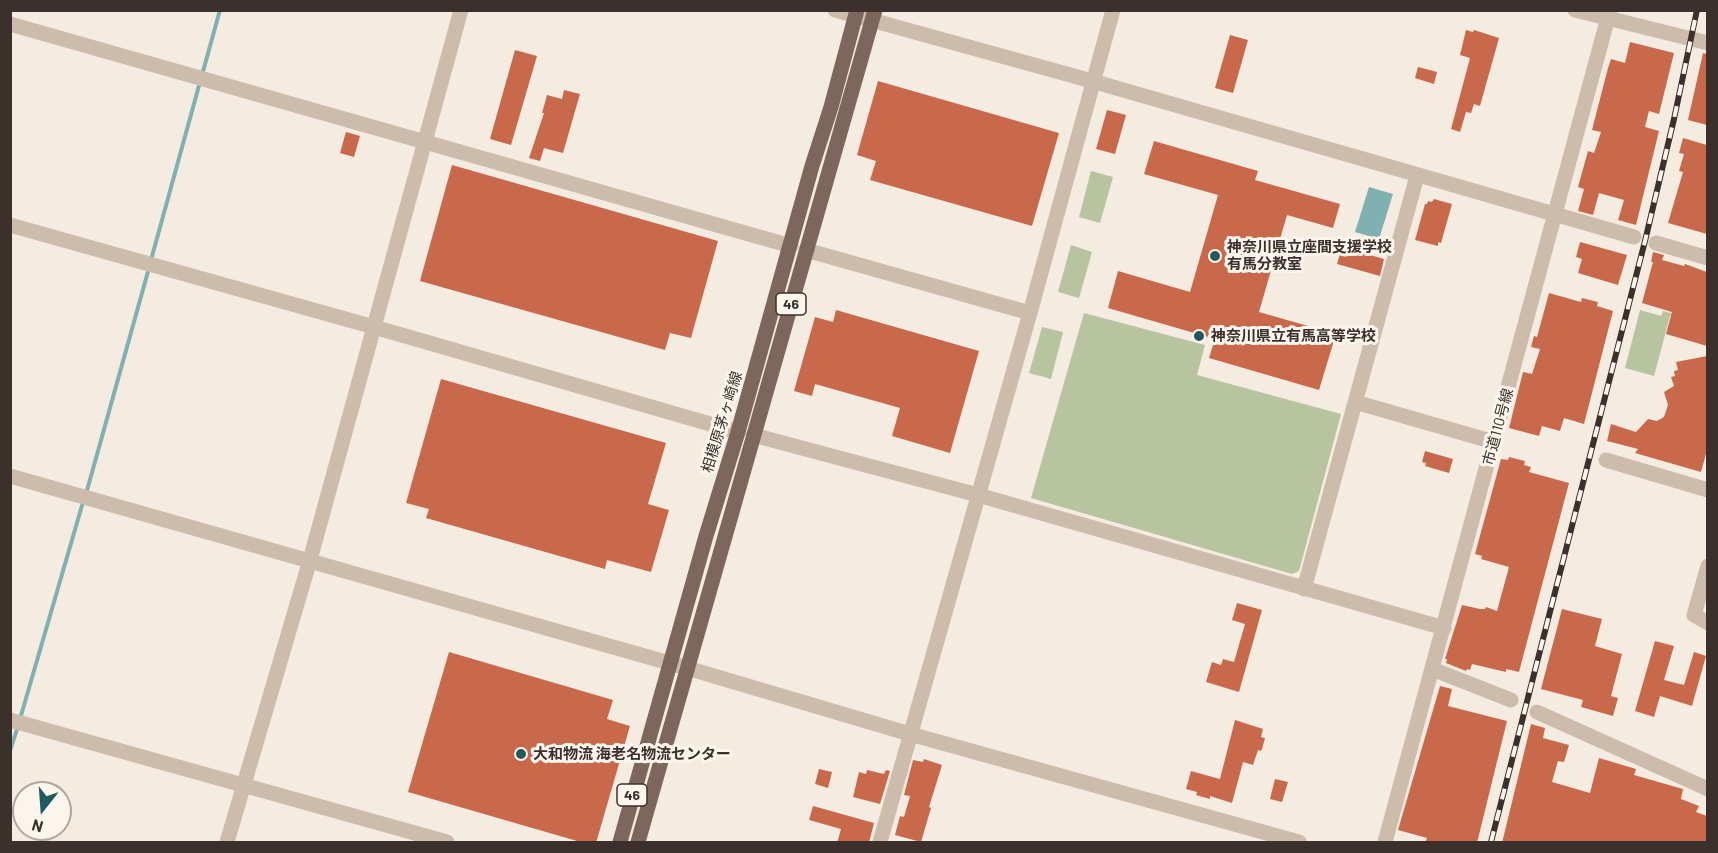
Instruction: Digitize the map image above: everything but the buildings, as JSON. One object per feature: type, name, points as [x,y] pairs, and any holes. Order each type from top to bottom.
[{"type":"main road","name":"相模原茅ヶ崎線","points":[[799,248],[856,14]]},
{"type":"main road","name":"相模原茅ヶ崎線","points":[[638,843],[687,668],[746,433],[799,248],[873,16]]},
{"type":"main road","name":"相模原茅ヶ崎線","points":[[620,843],[706,536],[746,433]]},
{"type":"street","points":[[227,843],[310,560],[461,10]]},
{"type":"street","points":[[835,10],[873,16],[1417,176],[1634,237]]},
{"type":"street","points":[[880,843],[1030,314],[1113,10]]},
{"type":"street","points":[[1575,10],[1609,15],[1707,43]]},
{"type":"street","name":"市道110号線","points":[[1385,843],[1609,15]]},
{"type":"street","points":[[10,24],[1030,314]]},
{"type":"street","points":[[1304,589],[1417,176]]},
{"type":"street","points":[[10,225],[746,433],[978,495],[1444,628]]},
{"type":"street","points":[[1656,243],[1707,258]]},
{"type":"street","points":[[1355,402],[1494,442]]},
{"type":"street","points":[[1606,460],[1707,490]]},
{"type":"street","points":[[10,476],[1299,843]]},
{"type":"street","points":[[1707,566],[1694,615],[1707,623]]},
{"type":"street","points":[[1432,669],[1511,700]]},
{"type":"street","points":[[1537,712],[1707,789]]},
{"type":"street","points":[[16,722],[447,843]]},
{"type":"green space","points":[[1091,171],[1113,177],[1100,223],[1079,217]]},
{"type":"green space","points":[[1071,245],[1092,252],[1079,298],[1058,292]]},
{"type":"green space","points":[[1640,310],[1661,316],[1663,311],[1674,314],[1670,316],[1654,376],[1625,368]]},
{"type":"green space","points":[[1084,313],[1205,345],[1197,375],[1341,414],[1299,571],[1292,574],[1031,498]]},
{"type":"green space","points":[[1042,327],[1063,332],[1051,379],[1029,373]]},
{"type":"water","points":[[1369,187],[1393,194],[1379,239],[1355,232]]},
{"type":"waterway","points":[[202,75],[220,10]]},
{"type":"waterway","points":[[151,260],[200,82]]},
{"type":"waterway","points":[[86,494],[149,268]]},
{"type":"waterway","points":[[20,719],[83,502]]},
{"type":"waterway","points":[[10,751],[18,726]]},
{"type":"railway","points":[[1491,842],[1645,241],[1697,10]]},
{"type":"place","name":"神奈川県立座間支援学校 有馬分教室","points":[[1215,256]]},
{"type":"place","name":"神奈川県立有馬高等学校","points":[[1199,336]]},
{"type":"place","name":"大和物流 海老名物流センター","points":[[521,754]]}]
